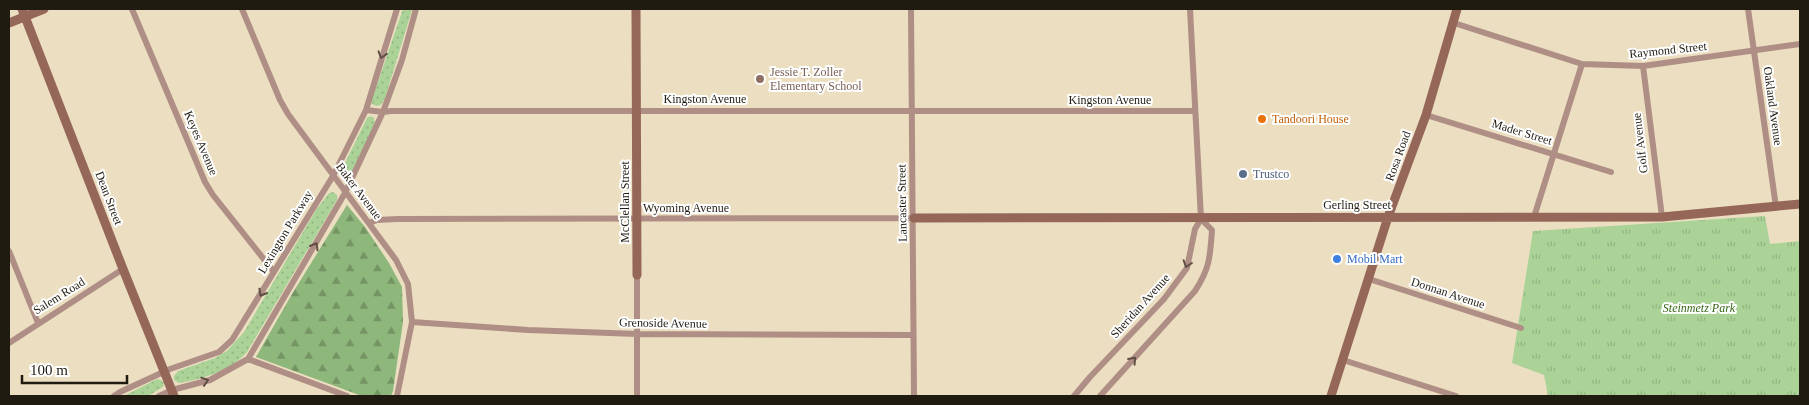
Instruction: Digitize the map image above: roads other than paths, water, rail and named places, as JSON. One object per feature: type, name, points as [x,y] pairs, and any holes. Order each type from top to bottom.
[{"type":"street","points":[[9,23],[23,13],[44,9]]},
{"type":"street","name":"Keyes Avenue","points":[[132,9],[205,182],[213,195],[274,272]]},
{"type":"street","name":"Baker Avenue","points":[[242,9],[280,100],[333,176],[396,260],[408,284],[412,322],[400,395]]},
{"type":"street","name":"Lexington Parkway","points":[[114,396],[164,371],[219,352],[242,327],[333,176],[366,110],[397,9]]},
{"type":"street","points":[[159,396],[210,380],[248,359],[346,193],[383,112],[402,60],[416,9]]},
{"type":"street","name":"McClellan Street","points":[[636,9],[637,396]]},
{"type":"street","name":"Lancaster Street","points":[[911,9],[914,396]]},
{"type":"street","name":"Sheridan Avenue","points":[[1100,396],[1195,291],[1206,273],[1212,230],[1202,219],[1194,111],[1190,9]]},
{"type":"street","name":"Rosa Road","points":[[1331,396],[1388,217],[1426,114],[1457,9]]},
{"type":"street","name":"Oakland Avenue","points":[[1748,9],[1776,207]]},
{"type":"street","name":"Dean Street","points":[[23,13],[173,393]]},
{"type":"street","name":"Raymond Street","points":[[1454,23],[1582,64],[1643,66],[1800,44]]},
{"type":"street","points":[[1534,217],[1582,64]]},
{"type":"street","name":"Golf Avenue","points":[[1643,66],[1662,217]]},
{"type":"street","name":"Kingston Avenue","points":[[366,110],[383,112],[637,110],[1194,111]]},
{"type":"street","name":"Mader Street","points":[[1426,114],[1611,172]]},
{"type":"street","name":"Gerling Street","points":[[914,218],[1662,217],[1800,204]]},
{"type":"street","name":"Wyoming Avenue","points":[[369,223],[377,220],[398,219],[914,218]]},
{"type":"street","name":"Sheridan Avenue","points":[[1074,396],[1164,298],[1188,268],[1195,229],[1202,219]]},
{"type":"street","points":[[9,251],[38,323]]},
{"type":"street","name":"Salem Road","points":[[9,343],[123,269]]},
{"type":"street","name":"Donnan Avenue","points":[[1369,279],[1521,328]]},
{"type":"street","name":"Grenoside Avenue","points":[[412,322],[528,330],[637,334],[913,335]]},
{"type":"street","points":[[248,359],[347,396]]},
{"type":"street","points":[[1343,360],[1456,396]]},
{"type":"place","name":"Jessie T. Zoller Elementary School","points":[[760,79]]},
{"type":"place","name":"Tandoori House","points":[[1262,119]]},
{"type":"place","name":"Trustco","points":[[1243,174]]},
{"type":"place","name":"Mobil Mart","points":[[1337,259]]},
{"type":"park label","name":"Steinmetz Park","points":[[1699,308]]}]
